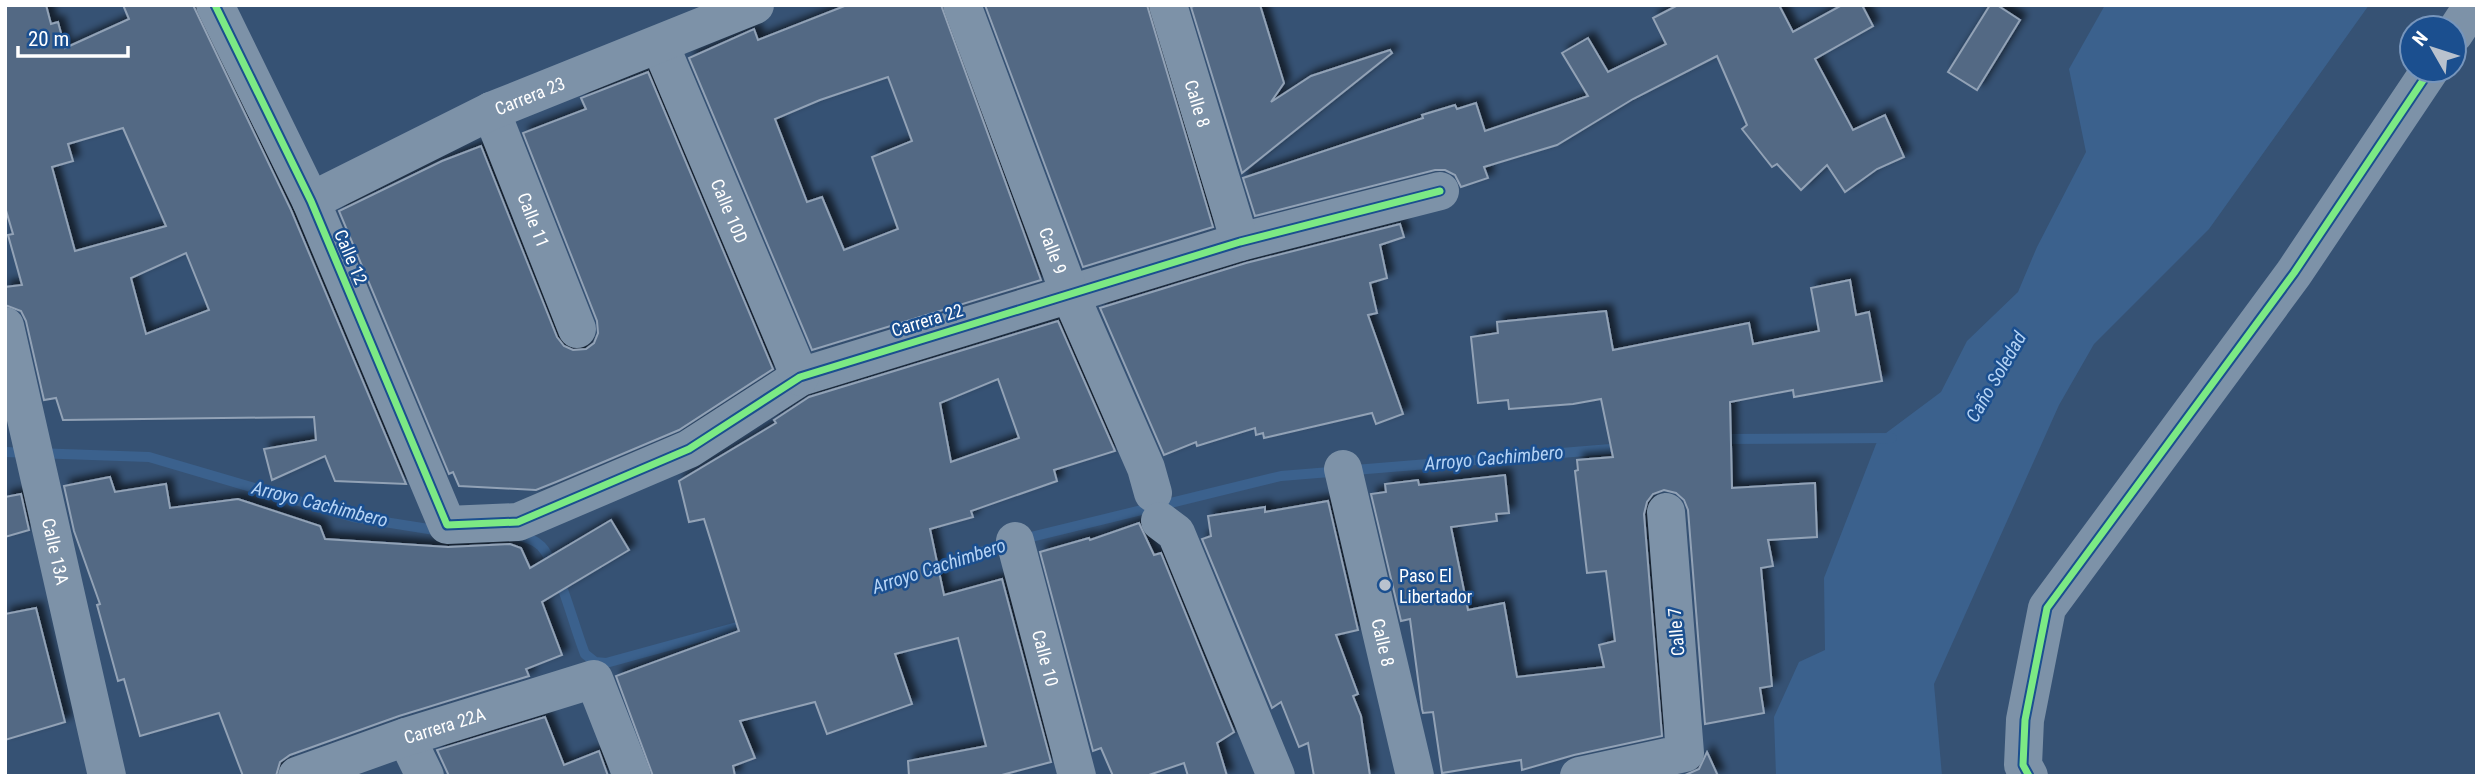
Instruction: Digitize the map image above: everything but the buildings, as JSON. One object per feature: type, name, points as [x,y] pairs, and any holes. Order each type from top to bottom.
[{"type":"street","name":"Calle 12","points":[[215,5],[311,201],[447,525]]},
{"type":"street","name":"Carrera 23","points":[[311,201],[491,111],[755,5]]},
{"type":"street","name":"Calle 9","points":[[962,5],[1069,292],[1146,468],[1156,507],[1176,533],[1276,776]]},
{"type":"street","name":"Calle 8","points":[[1168,5],[1240,242]]},
{"type":"street","name":"Calle 10D","points":[[660,45],[800,377]]},
{"type":"street","points":[[2029,776],[2024,765],[2025,720],[2047,608],[2294,273],[2421,84]]},
{"type":"street","name":"Calle 11","points":[[491,111],[577,329]]},
{"type":"street","name":"Carrera 22","points":[[447,525],[518,522],[689,449],[800,377],[1069,292],[1240,242],[1440,191]]},
{"type":"street","name":"Calle 13A","points":[[5,326],[107,776]]},
{"type":"street","name":"Calle 8","points":[[1343,469],[1415,776]]},
{"type":"street","name":"Calle 7","points":[[1579,776],[1685,753],[1667,512]]},
{"type":"street","name":"Calle 10","points":[[1015,541],[1076,776]]},
{"type":"street","name":"Carrera 22A","points":[[297,776],[406,737],[594,679],[632,776]]},
{"type":"street","points":[[406,737],[425,776]]},
{"type":"water","name":"Caño Soledad","points":[[2105,5],[2369,5],[2209,229],[2094,344],[2059,405],[1934,684],[1942,776],[1776,776],[1774,717],[1799,662],[1825,650],[1824,578],[1878,439],[1941,392],[1967,341],[2018,292],[2037,247],[2086,152],[2069,69]]},
{"type":"waterway","name":"Arroyo Cachimbero","points":[[1719,439],[1892,438]]},
{"type":"waterway","name":"Arroyo Cachimbero","points":[[924,570],[1015,541],[1281,476],[1623,448]]},
{"type":"waterway","name":"Arroyo Cachimbero","points":[[5,452],[149,457],[353,517],[441,531]]},
{"type":"waterway","name":"Arroyo Cachimbero","points":[[516,536],[536,542],[548,555],[560,581],[585,654],[595,662],[606,663],[752,623]]},
{"type":"cycle path","points":[[215,5],[311,201],[447,525],[518,522],[689,449],[800,377],[1240,242],[1440,191]]},
{"type":"cycle path","points":[[2029,776],[2023,765],[2025,720],[2047,608],[2294,273],[2421,84]]},
{"type":"place","name":"Paso El Libertador","points":[[1385,585]]}]
